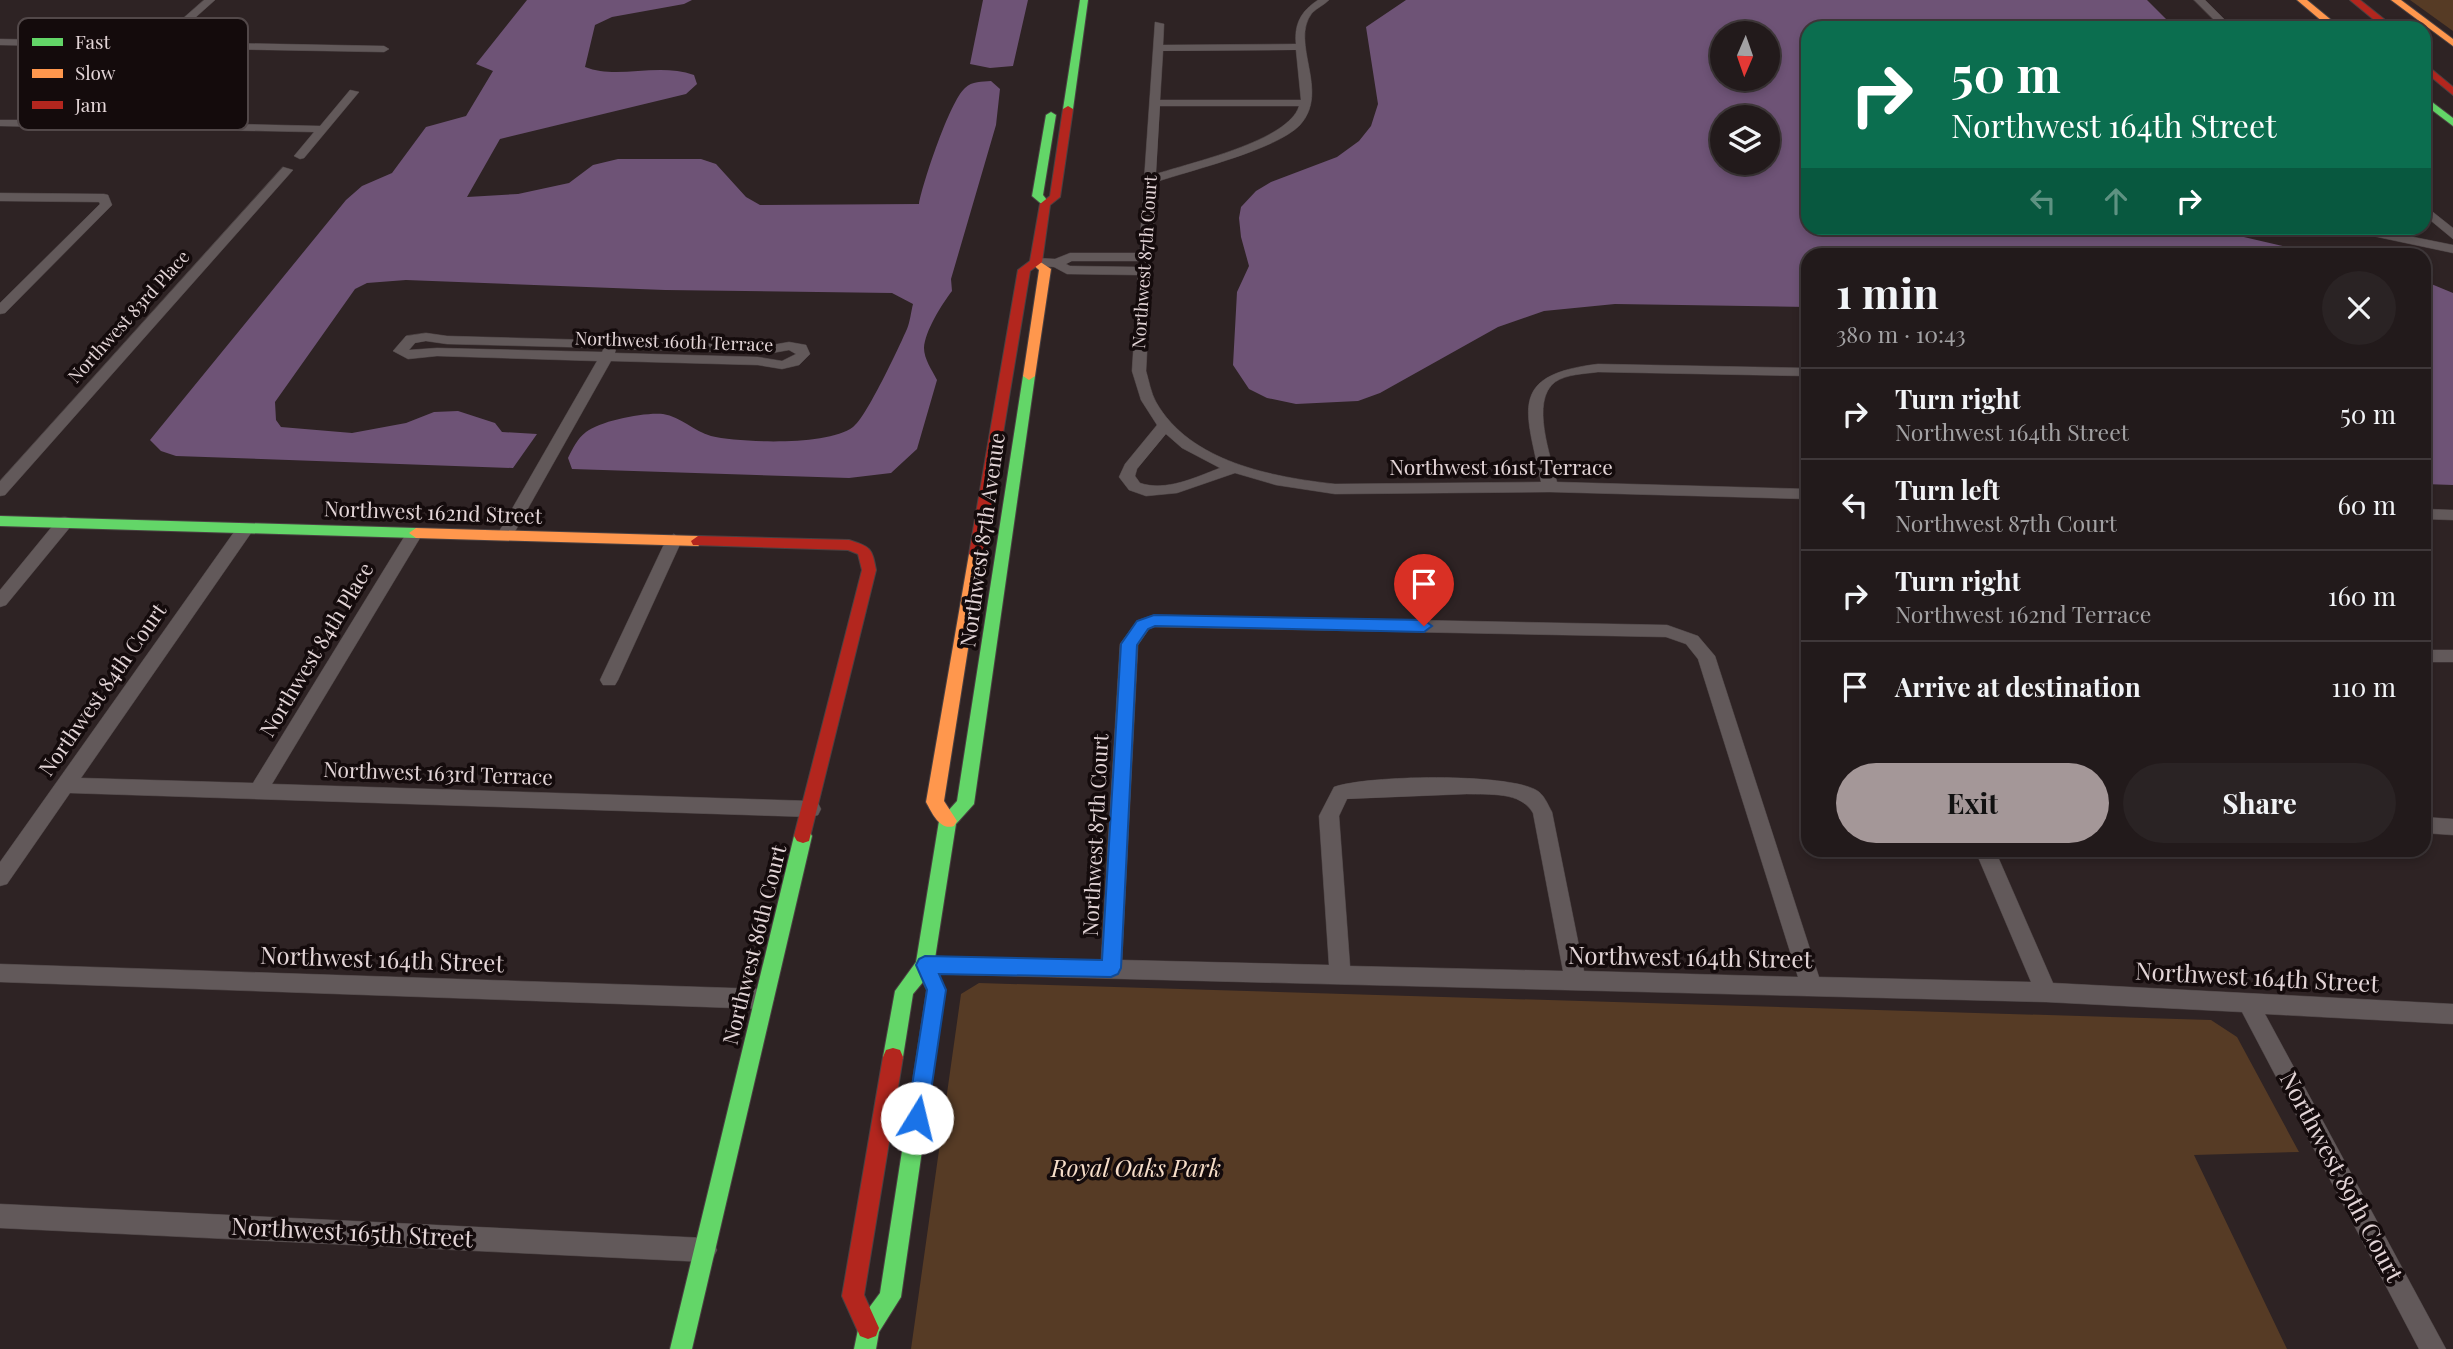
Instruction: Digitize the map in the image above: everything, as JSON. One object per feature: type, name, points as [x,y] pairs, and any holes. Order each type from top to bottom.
[{"type":"main road","name":"Northwest 87th Avenue","points":[[1045,204],[1037,196],[1070,0]]},
{"type":"main road","name":"Northwest 87th Avenue","points":[[948,821],[936,802],[1024,270],[1035,262],[1045,204],[1055,197],[1084,0]]},
{"type":"main road","points":[[2301,0],[2327,21]]},
{"type":"main road","points":[[2342,0],[2369,21]]},
{"type":"main road","points":[[2354,0],[2381,21]]},
{"type":"main road","points":[[2395,0],[2423,21]]},
{"type":"main road","points":[[2431,27],[2453,43]]},
{"type":"main road","points":[[2431,59],[2453,76]]},
{"type":"main road","points":[[2431,70],[2453,86]]},
{"type":"main road","points":[[2431,72],[2453,92]]},
{"type":"main road","points":[[2431,105],[2453,123]]},
{"type":"main road","name":"Northwest 87th Avenue","points":[[868,1328],[853,1296],[904,990],[925,965],[948,821],[965,804],[1045,269],[1035,262]]},
{"type":"main road","name":"Northwest 162nd Street","points":[[0,521],[849,545],[864,551]]},
{"type":"main road","name":"Northwest 86th Court","points":[[681,1349],[763,999],[869,570],[864,551]]},
{"type":"main road","name":"Northwest 87th Avenue","points":[[865,1349],[868,1328],[890,1297],[936,990],[925,965]]},
{"type":"street","points":[[189,18],[210,0]]},
{"type":"street","points":[[1150,180],[1280,133],[1294,124],[1304,109],[1302,33],[1307,14],[1324,0]]},
{"type":"street","points":[[2199,0],[2221,21]]},
{"type":"street","name":"Northwest 87th Court","points":[[1160,23],[1139,371],[1142,389],[1151,407],[1165,425],[1200,452]]},
{"type":"street","points":[[0,42],[18,42]]},
{"type":"street","points":[[248,47],[384,49]]},
{"type":"street","points":[[1158,48],[1303,47]]},
{"type":"street","points":[[300,156],[354,92]]},
{"type":"street","points":[[1155,103],[1304,109]]},
{"type":"street","points":[[0,123],[18,123]]},
{"type":"street","points":[[248,128],[324,129]]},
{"type":"street","name":"Northwest 83rd Place","points":[[0,491],[287,170]]},
{"type":"street","points":[[0,197],[104,198],[106,205],[0,310]]},
{"type":"street","points":[[2431,215],[2453,235]]},
{"type":"street","points":[[2387,235],[2453,249]]},
{"type":"street","points":[[1035,262],[1057,263],[1067,270],[1114,264],[1146,264]]},
{"type":"street","name":"Northwest 160th Terrace","points":[[609,352],[436,352],[408,355],[400,351],[411,339],[426,337],[609,352],[758,361],[779,366],[793,364],[803,354],[801,348],[789,346],[772,349],[609,352]]},
{"type":"street","points":[[505,535],[609,352]]},
{"type":"street","points":[[1550,488],[1535,397],[1541,385],[1553,376],[1583,368],[1801,372]]},
{"type":"street","points":[[1165,425],[1130,468],[1127,477],[1134,487],[1163,491],[1234,468]]},
{"type":"street","name":"Northwest 161st Terrace","points":[[1200,452],[1234,468],[1286,484],[1322,488],[1550,488],[1801,494]]},
{"type":"street","points":[[2431,514],[2453,515]]},
{"type":"street","points":[[0,601],[65,522]]},
{"type":"street","name":"Northwest 84th Court","points":[[0,878],[245,529]]},
{"type":"street","name":"Northwest 84th Place","points":[[259,790],[415,533]]},
{"type":"street","points":[[610,680],[674,540]]},
{"type":"street","name":"Northwest 87th Court","points":[[1111,968],[1129,644],[1143,625],[1154,621],[1667,631],[1692,639],[1706,656],[1812,987]]},
{"type":"street","points":[[2431,656],[2453,656]]},
{"type":"street","name":"Northwest 163rd Terrace","points":[[64,785],[811,809]]},
{"type":"street","points":[[1340,975],[1329,816],[1341,792],[1368,788],[1507,788],[1531,796],[1542,812],[1575,981]]},
{"type":"street","points":[[2431,825],[2453,827]]},
{"type":"street","points":[[1989,857],[2046,992]]},
{"type":"street","name":"Northwest 164th Street","points":[[925,965],[2046,992],[2453,1014]]},
{"type":"street","name":"Northwest 164th Street","points":[[0,973],[763,999]]},
{"type":"street","name":"Northwest 89th Court","points":[[2249,1005],[2433,1349]]},
{"type":"street","name":"Northwest 165th Street","points":[[0,1216],[705,1250]]},
{"type":"green space","points":[[2410,0],[2453,0],[2453,31]]},
{"type":"green space","name":"Royal Oaks Park","points":[[979,983],[2211,1020],[2237,1037],[2299,1152],[2194,1155],[2287,1349],[911,1349],[961,994]]},
{"type":"shaded area","points":[[527,0],[692,0],[684,4],[612,17],[595,25],[585,67],[611,72],[680,71],[694,75],[697,84],[686,94],[500,139],[467,197],[518,194],[569,183],[593,165],[618,159],[701,159],[716,164],[746,197],[760,205],[919,204],[938,143],[959,96],[965,88],[977,82],[991,81],[1000,89],[996,125],[951,279],[952,291],[935,318],[925,341],[925,356],[937,380],[917,449],[891,473],[849,478],[572,469],[568,458],[580,438],[593,428],[645,414],[663,414],[711,436],[742,440],[805,440],[841,433],[853,427],[874,397],[909,323],[913,304],[892,293],[665,290],[406,280],[367,283],[355,289],[275,402],[276,420],[281,427],[352,433],[406,423],[434,412],[458,411],[495,423],[502,432],[537,434],[513,468],[176,456],[161,451],[150,440],[346,200],[362,186],[392,173],[426,127],[466,116],[493,71],[476,64]]},
{"type":"shaded area","points":[[983,0],[1028,0],[1013,66],[990,68],[970,64]]},
{"type":"shaded area","points":[[1406,0],[2147,0],[2168,21],[1801,21],[1801,235],[2235,235],[2291,248],[1801,248],[1801,307],[1615,304],[1544,311],[1498,327],[1380,393],[1358,401],[1296,404],[1267,398],[1249,389],[1233,365],[1237,292],[1249,266],[1241,237],[1241,207],[1256,191],[1271,182],[1337,157],[1359,141],[1371,126],[1378,104],[1366,27]]},
{"type":"shaded area","points":[[2431,284],[2453,293],[2453,485],[2431,484]]},
{"type":"traffic: fast","points":[[1068,109],[1084,0]]},
{"type":"traffic: fast","points":[[2431,105],[2453,123]]},
{"type":"traffic: fast","points":[[1045,204],[1037,196],[1051,115]]},
{"type":"traffic: fast","points":[[893,1057],[904,991],[925,965],[948,821],[965,804],[1029,376]]},
{"type":"traffic: fast","points":[[0,521],[416,533]]},
{"type":"traffic: fast","points":[[681,1349],[803,836]]},
{"type":"traffic: fast","points":[[865,1349],[868,1328],[890,1297],[936,990],[925,965]]},
{"type":"traffic: slow","points":[[2301,0],[2327,21]]},
{"type":"traffic: slow","points":[[2395,0],[2423,21]]},
{"type":"traffic: slow","points":[[2431,27],[2453,43]]},
{"type":"traffic: slow","points":[[1029,376],[1045,269],[1036,262]]},
{"type":"traffic: slow","points":[[416,533],[698,541]]},
{"type":"traffic: slow","points":[[948,821],[935,802],[976,554]]},
{"type":"traffic: jam","points":[[2354,0],[2381,21]]},
{"type":"traffic: jam","points":[[2431,72],[2453,92]]},
{"type":"traffic: jam","points":[[976,554],[1024,270],[1036,262],[1045,204],[1055,197],[1068,109]]},
{"type":"traffic: jam","points":[[698,541],[849,545],[865,551],[869,570],[803,836]]},
{"type":"traffic: jam","points":[[868,1328],[853,1296],[893,1057]]},
{"type":"route","points":[[917,1118],[936,990],[925,965],[1111,968],[1129,644],[1143,625],[1154,621],[1424,626]]}]
